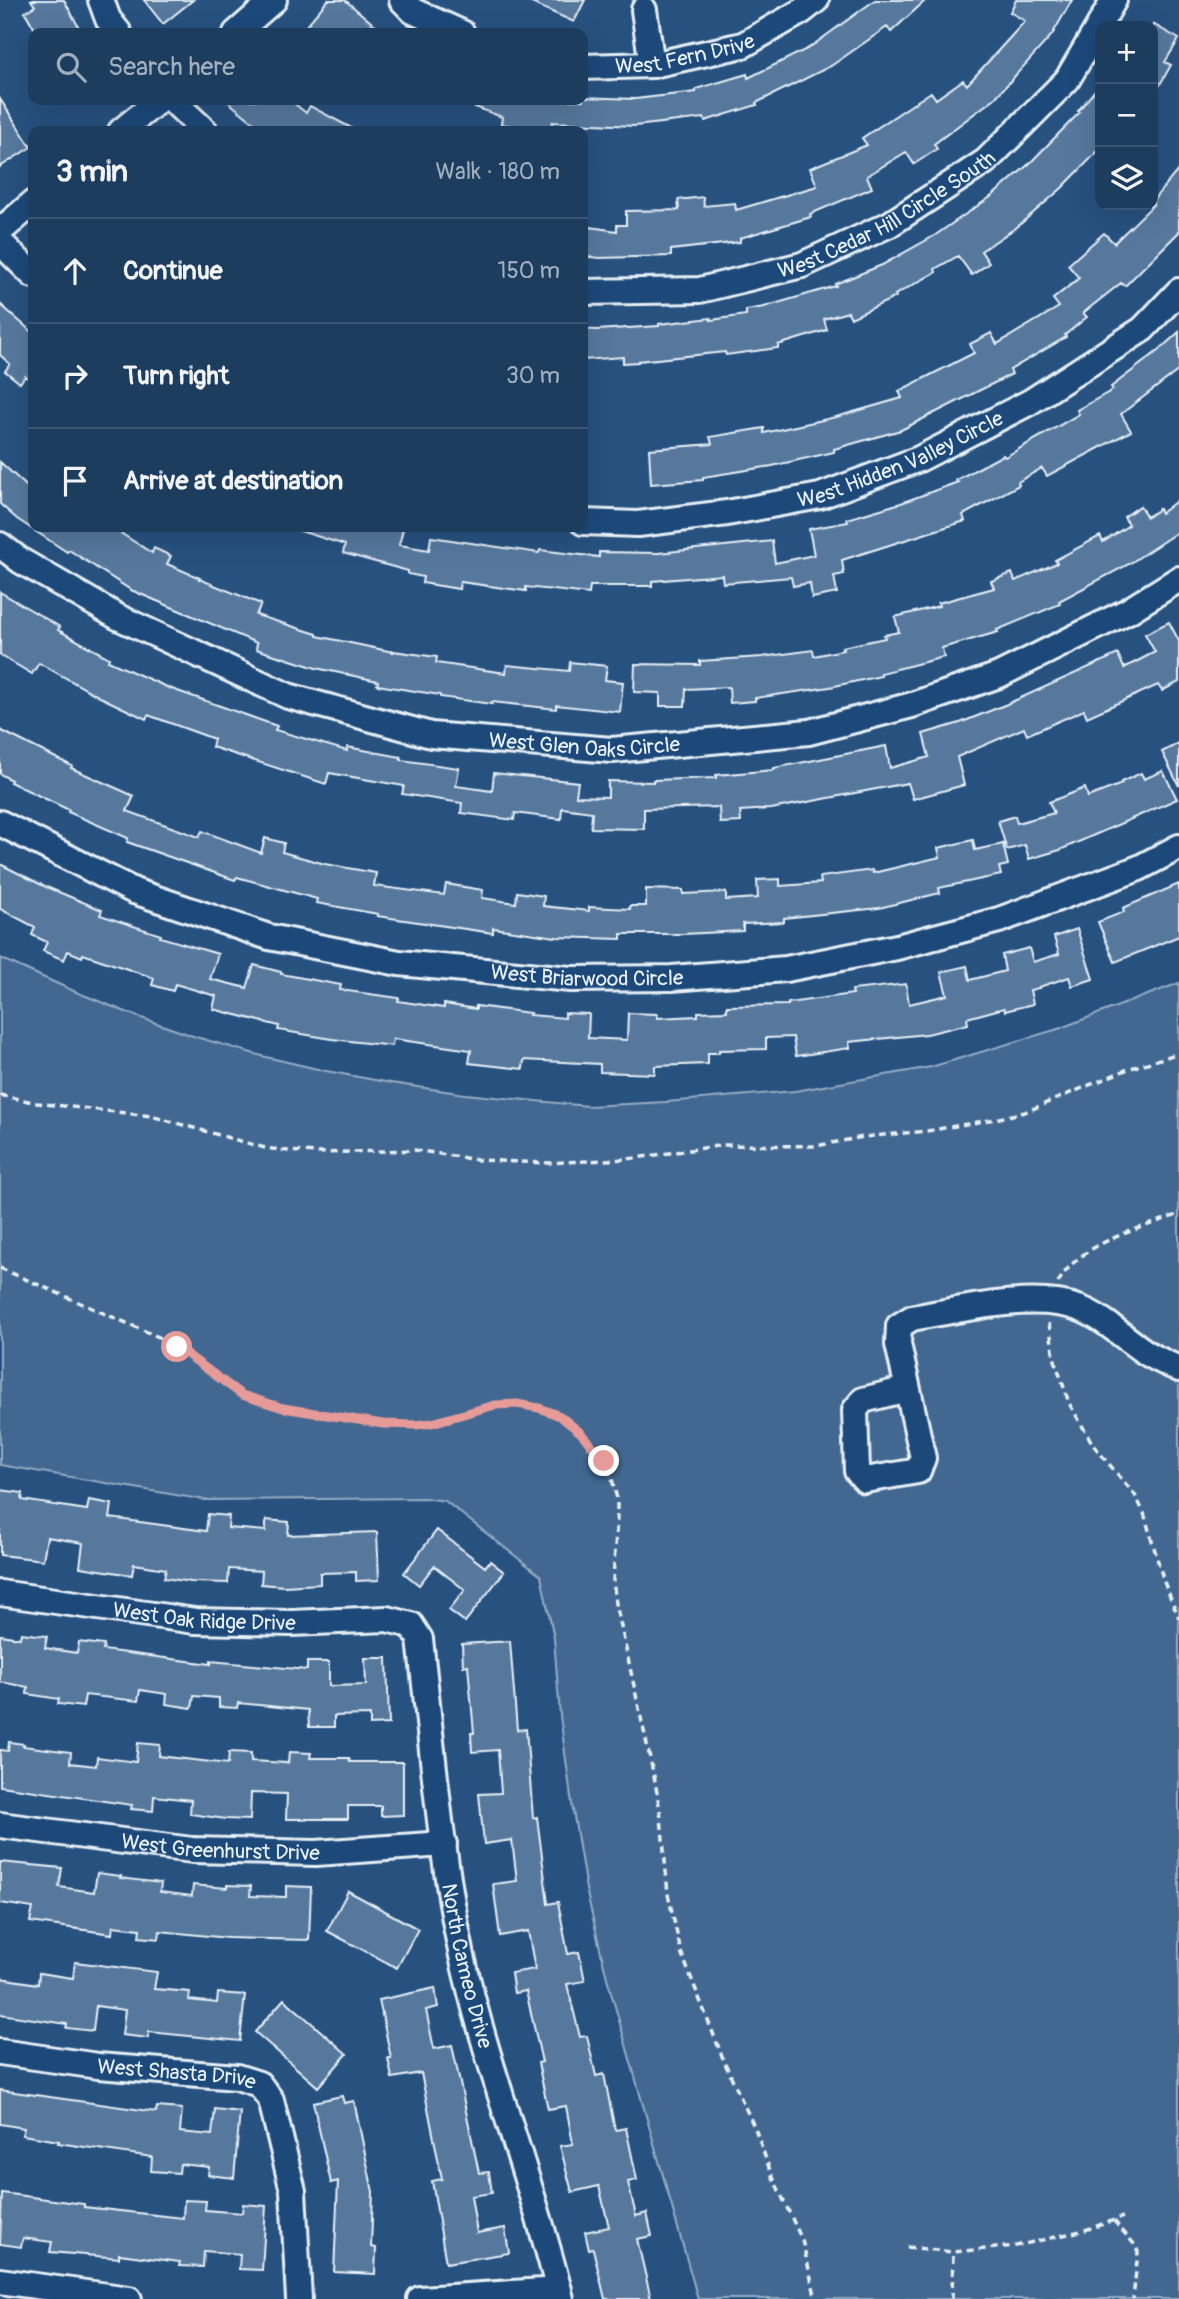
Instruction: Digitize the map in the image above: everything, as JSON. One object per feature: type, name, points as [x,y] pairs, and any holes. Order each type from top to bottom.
[{"type":"street","points":[[101,0],[108,19],[116,28]]},
{"type":"street","points":[[242,28],[274,0]]},
{"type":"street","points":[[402,0],[413,11],[451,28]]},
{"type":"street","name":"West Fern Drive","points":[[588,67],[652,65],[743,45],[816,0]]},
{"type":"street","name":"West Cedar Hill Circle South","points":[[588,292],[700,290],[802,265],[890,224],[986,161],[1067,80],[1114,0]]},
{"type":"street","points":[[644,10],[652,65]]},
{"type":"street","points":[[127,126],[153,105]]},
{"type":"street","points":[[177,105],[200,126]]},
{"type":"street","points":[[0,231],[28,207]]},
{"type":"street","points":[[0,242],[28,270]]},
{"type":"street","name":"West Hidden Valley Circle","points":[[588,522],[638,524],[727,513],[820,496],[919,459],[1030,402],[1143,329],[1179,291]]},
{"type":"street","name":"West Glen Oaks Circle","points":[[0,545],[21,561],[118,617],[288,696],[431,735],[612,750],[809,732],[912,705],[999,675],[1128,611],[1179,579]]},
{"type":"street","name":"West Briarwood Circle","points":[[0,823],[134,891],[270,937],[399,963],[571,979],[672,978],[786,969],[897,947],[999,920],[1139,868],[1179,847]]},
{"type":"street","points":[[907,1389],[898,1344],[900,1326],[912,1318],[1012,1303],[1050,1302],[1079,1308],[1147,1354],[1179,1369]]},
{"type":"street","name":"West Oak Ridge Drive","points":[[0,1593],[195,1621],[291,1623],[387,1619],[411,1625]]},
{"type":"street","name":"North Cameo Drive","points":[[411,1625],[420,1639],[444,1844],[462,1955],[560,2294]]},
{"type":"street","name":"West Greenhurst Drive","points":[[0,1825],[192,1850],[316,1853],[444,1844]]},
{"type":"street","name":"West Shasta Drive","points":[[0,2052],[98,2066],[237,2077],[259,2084],[271,2100],[293,2191],[299,2299]]},
{"type":"street","points":[[0,2281],[129,2299]]},
{"type":"street","points":[[420,2299],[560,2294]]},
{"type":"path","points":[[0,1095],[37,1103],[151,1116],[265,1148],[288,1151],[318,1153],[415,1150],[478,1160],[545,1163],[628,1159],[724,1145],[816,1146],[863,1137],[982,1122],[1026,1112],[1128,1069],[1179,1053]]},
{"type":"path","points":[[1179,1214],[1082,1255],[1060,1279],[1050,1302],[1048,1315],[1054,1357],[1069,1404],[1088,1438],[1135,1496],[1144,1513],[1164,1582],[1179,1618]]},
{"type":"path","points":[[0,1268],[161,1338],[194,1359],[231,1389],[260,1402],[383,1424],[416,1425],[495,1405],[517,1404],[560,1416],[581,1433],[604,1461],[617,1499],[613,1580],[616,1604],[655,1781],[668,1894],[681,1952],[724,2061],[802,2240],[816,2299]]},
{"type":"path","points":[[907,2247],[953,2252],[1016,2246],[1085,2231],[1123,2217]]},
{"type":"path","points":[[1114,2221],[1138,2252],[1133,2299]]},
{"type":"path","points":[[952,2299],[953,2252]]},
{"type":"shaded area","points":[[0,958],[136,1016],[266,1057],[391,1083],[465,1094],[588,1106],[795,1091],[931,1067],[1058,1029],[1179,983],[1179,2299],[698,2299],[607,1978],[586,1889],[560,1716],[554,1638],[541,1576],[445,1501],[425,1498],[205,1500],[0,1465]]},
{"type":"building","points":[[31,0],[64,0],[79,28],[34,28],[25,12],[35,6]]},
{"type":"building","points":[[144,0],[193,0],[163,24]]},
{"type":"building","points":[[328,0],[345,0],[378,28],[306,28]]},
{"type":"building","points":[[525,0],[585,0],[574,22]]},
{"type":"building","points":[[875,0],[926,0],[891,32],[887,27],[831,66],[756,103],[757,105],[705,121],[704,118],[635,126],[552,122],[552,126],[513,126],[501,124],[502,117],[470,105],[588,105],[588,97],[635,99],[696,92],[696,89],[747,74],[748,78],[809,48]]},
{"type":"building","points":[[1016,0],[1072,0],[1052,35],[995,98],[934,144],[937,149],[914,164],[906,152],[867,176],[872,188],[810,214],[811,217],[740,238],[740,242],[671,250],[671,256],[588,257],[588,227],[617,231],[617,225],[626,225],[626,211],[679,210],[678,200],[703,197],[704,206],[735,203],[736,210],[817,186],[810,168],[867,145],[862,138],[931,92],[936,99],[963,80],[967,85],[1025,21],[1010,12]]},
{"type":"building","points":[[1158,27],[1179,39],[1165,62],[1171,65],[1158,88]]},
{"type":"building","points":[[1095,90],[1095,154],[1062,188],[1017,227],[981,251],[989,263],[972,275],[958,256],[895,295],[896,297],[851,318],[848,312],[824,319],[827,330],[778,345],[778,348],[623,363],[623,357],[588,360],[588,329],[659,326],[746,315],[746,310],[836,286],[835,284],[882,265],[934,236],[992,196],[1029,164],[1080,112],[1078,111]]},
{"type":"building","points":[[0,99],[28,142],[28,149],[0,167]]},
{"type":"building","points":[[232,105],[296,105],[306,113],[310,106],[348,126],[258,126]]},
{"type":"building","points":[[1179,169],[1179,232],[1125,286],[1121,283],[1083,313],[1087,317],[1065,335],[1066,337],[1010,370],[1012,374],[901,430],[834,449],[834,452],[772,466],[703,477],[703,480],[651,484],[649,449],[712,444],[710,437],[764,428],[764,433],[836,417],[902,398],[899,391],[974,353],[970,344],[991,333],[997,344],[1059,307],[1053,299],[1079,278],[1068,265],[1104,233],[1114,243],[1148,210],[1158,210],[1158,194]]},
{"type":"building","points":[[0,304],[28,329],[28,378],[25,376],[20,383],[5,371],[10,364],[0,355]]},
{"type":"building","points":[[1179,332],[1179,370],[1121,414],[1131,431],[1047,476],[1042,468],[1018,482],[1019,485],[963,515],[965,521],[842,560],[844,574],[834,576],[837,593],[812,598],[810,583],[793,586],[791,577],[723,583],[722,575],[652,581],[652,586],[590,586],[589,594],[526,587],[526,591],[460,582],[459,589],[422,583],[423,577],[343,553],[345,545],[303,532],[402,532],[399,545],[429,550],[431,537],[539,553],[540,550],[599,557],[599,552],[658,553],[772,541],[775,563],[814,555],[809,529],[848,522],[847,519],[958,482],[956,480],[1003,455],[1005,457],[1079,414],[1077,410],[1113,390],[1111,387]]},
{"type":"building","points":[[0,462],[28,487],[28,526],[0,504]]},
{"type":"building","points":[[1179,499],[1179,531],[1129,564],[1059,601],[1060,604],[997,630],[998,632],[942,648],[944,657],[881,673],[881,676],[755,698],[755,701],[730,703],[729,687],[686,689],[685,706],[660,706],[660,693],[634,692],[635,664],[700,665],[700,661],[813,650],[814,656],[885,638],[884,635],[899,632],[895,617],[994,588],[991,581],[1012,573],[1015,581],[1057,563],[1055,560],[1100,536],[1103,542],[1129,525],[1124,517],[1140,506],[1147,517],[1159,509],[1161,513]]},
{"type":"building","points":[[37,532],[119,532],[152,553],[154,548],[171,556],[167,564],[261,604],[256,615],[317,636],[393,652],[437,657],[436,663],[506,673],[507,665],[569,671],[570,662],[607,666],[605,680],[623,682],[620,712],[556,705],[556,709],[492,704],[440,697],[377,685],[378,681],[316,668],[256,649],[257,643],[131,590],[69,550],[67,552]]},
{"type":"building","points":[[0,592],[60,627],[58,630],[109,658],[108,661],[169,688],[277,726],[275,730],[347,751],[347,747],[401,757],[401,760],[459,768],[456,786],[492,791],[494,773],[578,782],[576,796],[608,797],[608,781],[653,782],[716,778],[716,775],[774,770],[886,746],[890,768],[929,757],[923,734],[1007,704],[1118,654],[1124,668],[1155,652],[1145,634],[1169,622],[1179,641],[1179,682],[1162,691],[1158,685],[1087,717],[1084,710],[1027,735],[1024,728],[957,757],[964,785],[913,799],[908,783],[771,809],[740,811],[741,822],[720,823],[719,807],[644,809],[644,829],[591,828],[592,812],[562,808],[561,819],[515,813],[514,820],[461,813],[462,803],[402,794],[404,786],[329,773],[326,784],[212,747],[214,739],[148,715],[146,719],[39,663],[32,674],[0,655]]},
{"type":"building","points":[[0,730],[72,766],[71,768],[134,796],[127,811],[199,837],[202,831],[261,853],[265,838],[284,843],[282,852],[325,864],[376,873],[374,886],[444,895],[446,884],[483,890],[482,898],[516,903],[517,892],[544,896],[543,906],[589,911],[589,907],[630,909],[630,906],[646,906],[646,889],[683,890],[683,894],[726,892],[726,900],[758,898],[757,880],[780,879],[780,886],[821,883],[820,877],[872,870],[873,873],[940,857],[938,848],[973,840],[975,850],[1003,844],[1008,865],[999,867],[1001,875],[939,888],[940,893],[879,908],[784,918],[784,922],[743,924],[743,931],[621,934],[621,939],[556,937],[493,928],[493,933],[377,916],[378,914],[316,903],[317,899],[237,877],[235,880],[127,842],[128,838],[68,812],[69,810],[10,782],[11,780],[0,774]]},
{"type":"building","points":[[1179,743],[1179,786],[1162,752]]},
{"type":"building","points":[[1163,771],[1177,799],[1060,850],[1029,859],[1025,845],[1007,850],[998,821],[1015,816],[1017,823],[1054,813],[1049,802],[1085,788],[1088,797],[1122,784],[1121,782],[1141,773],[1144,779]]},
{"type":"building","points":[[0,864],[102,910],[100,915],[218,954],[210,979],[247,988],[254,965],[281,974],[341,985],[340,990],[399,998],[398,1001],[444,1008],[444,1004],[476,1009],[476,1006],[565,1018],[565,1013],[589,1014],[588,1038],[627,1040],[628,1013],[657,1014],[657,1018],[698,1016],[698,1012],[727,1011],[727,1006],[788,1005],[853,994],[852,990],[906,984],[909,1004],[947,995],[941,972],[967,966],[970,980],[1005,971],[1002,955],[1029,948],[1033,962],[1059,954],[1054,937],[1077,929],[1093,979],[1072,986],[1069,977],[1030,990],[1033,1004],[1005,1011],[1004,1008],[967,1018],[968,1024],[927,1034],[849,1042],[850,1048],[796,1056],[793,1037],[766,1038],[766,1049],[719,1050],[719,1053],[708,1053],[708,1064],[655,1066],[655,1074],[600,1072],[600,1064],[524,1060],[523,1069],[469,1063],[471,1050],[393,1039],[392,1046],[278,1030],[279,1026],[213,1009],[216,996],[175,984],[173,991],[152,985],[154,978],[83,954],[82,957],[68,951],[64,960],[43,951],[47,942],[32,935],[35,927],[0,909]]},
{"type":"building","points":[[1179,884],[1179,936],[1115,962],[1098,922]]},
{"type":"building","points":[[0,1490],[23,1493],[22,1500],[87,1510],[89,1500],[112,1504],[110,1518],[206,1531],[208,1514],[229,1516],[228,1528],[266,1531],[266,1520],[289,1522],[288,1535],[377,1532],[379,1580],[356,1581],[356,1572],[320,1573],[320,1584],[284,1586],[261,1584],[262,1571],[229,1569],[228,1583],[191,1582],[164,1578],[166,1569],[134,1564],[132,1575],[80,1567],[83,1543],[47,1537],[43,1560],[0,1555]]},
{"type":"building","points":[[437,1530],[485,1567],[490,1561],[504,1572],[465,1622],[449,1610],[465,1590],[434,1566],[419,1585],[404,1573]]},
{"type":"building","points":[[21,1633],[47,1636],[45,1648],[77,1653],[79,1642],[104,1645],[103,1650],[211,1664],[211,1661],[307,1670],[307,1662],[329,1662],[329,1686],[366,1685],[365,1658],[387,1658],[389,1724],[370,1725],[370,1715],[334,1716],[334,1727],[309,1727],[308,1710],[238,1703],[237,1708],[219,1707],[219,1698],[194,1696],[192,1708],[166,1704],[167,1694],[140,1690],[138,1701],[85,1695],[83,1707],[58,1704],[59,1699],[27,1694],[28,1687],[0,1682],[0,1635],[20,1638]]},
{"type":"building","points":[[510,1641],[517,1730],[526,1729],[533,1818],[537,1817],[548,1904],[558,1902],[568,1954],[579,1952],[585,1981],[567,1984],[580,2037],[587,2036],[596,2076],[604,2074],[615,2130],[626,2128],[637,2180],[628,2182],[636,2216],[647,2213],[652,2236],[637,2239],[651,2299],[605,2299],[593,2249],[589,2250],[585,2232],[609,2227],[599,2186],[572,2192],[560,2146],[573,2144],[566,2106],[548,2109],[538,2063],[542,2062],[526,1991],[514,1993],[511,1973],[535,1969],[528,1931],[500,1936],[493,1884],[517,1881],[512,1840],[484,1844],[479,1794],[501,1793],[498,1750],[472,1752],[471,1733],[474,1733],[468,1665],[463,1666],[462,1644]]},
{"type":"building","points":[[9,1742],[71,1752],[70,1763],[96,1766],[97,1757],[136,1762],[138,1743],[160,1745],[159,1756],[228,1764],[229,1752],[251,1753],[251,1761],[288,1763],[289,1752],[311,1753],[310,1758],[349,1758],[350,1762],[403,1762],[403,1815],[381,1816],[381,1806],[348,1806],[348,1819],[286,1819],[287,1794],[251,1793],[250,1820],[226,1819],[190,1814],[191,1800],[154,1796],[153,1811],[131,1809],[132,1805],[0,1786],[0,1750],[8,1751]]},
{"type":"building","points":[[0,1862],[62,1868],[59,1887],[94,1892],[97,1873],[161,1883],[160,1892],[192,1896],[193,1885],[227,1888],[227,1885],[251,1886],[250,1896],[286,1897],[286,1886],[311,1887],[309,1940],[228,1938],[160,1931],[159,1939],[139,1937],[140,1929],[113,1926],[112,1934],[30,1922],[33,1908],[0,1903]]},
{"type":"building","points":[[348,1891],[418,1929],[397,1968],[327,1931]]},
{"type":"building","points":[[75,1962],[157,1972],[154,1989],[190,1992],[189,2000],[217,2003],[218,1993],[245,1995],[240,2041],[149,2032],[148,2038],[122,2035],[125,2010],[96,2006],[93,2031],[66,2028],[67,2024],[0,2014],[0,1978],[38,1984],[39,1973],[73,1978]]},
{"type":"building","points":[[435,1988],[438,2007],[426,2010],[434,2049],[452,2045],[479,2173],[489,2172],[492,2193],[471,2196],[477,2233],[505,2228],[509,2253],[446,2263],[432,2181],[442,2179],[421,2073],[392,2078],[388,2058],[391,2058],[379,2000]]},
{"type":"building","points":[[284,1999],[347,2054],[318,2087],[255,2032]]},
{"type":"building","points":[[0,2090],[156,2112],[157,2107],[182,2109],[180,2132],[212,2135],[215,2109],[240,2112],[234,2178],[208,2175],[209,2167],[180,2164],[179,2173],[151,2171],[152,2157],[22,2135],[24,2128],[0,2124]]},
{"type":"building","points":[[342,2096],[344,2103],[354,2101],[373,2192],[371,2247],[376,2248],[375,2274],[334,2272],[338,2181],[331,2183],[313,2102]]},
{"type":"building","points":[[2,2193],[84,2204],[84,2207],[183,2218],[184,2200],[206,2201],[205,2210],[242,2213],[243,2204],[266,2206],[262,2270],[239,2269],[240,2254],[204,2251],[203,2267],[179,2266],[180,2262],[119,2254],[119,2258],[50,2252],[52,2242],[23,2238],[21,2247],[0,2244]]},
{"type":"route","points":[[177,1347],[231,1389],[260,1402],[283,1408],[383,1424],[416,1425],[495,1405],[517,1404],[539,1408],[560,1416],[581,1433],[604,1461]]}]
